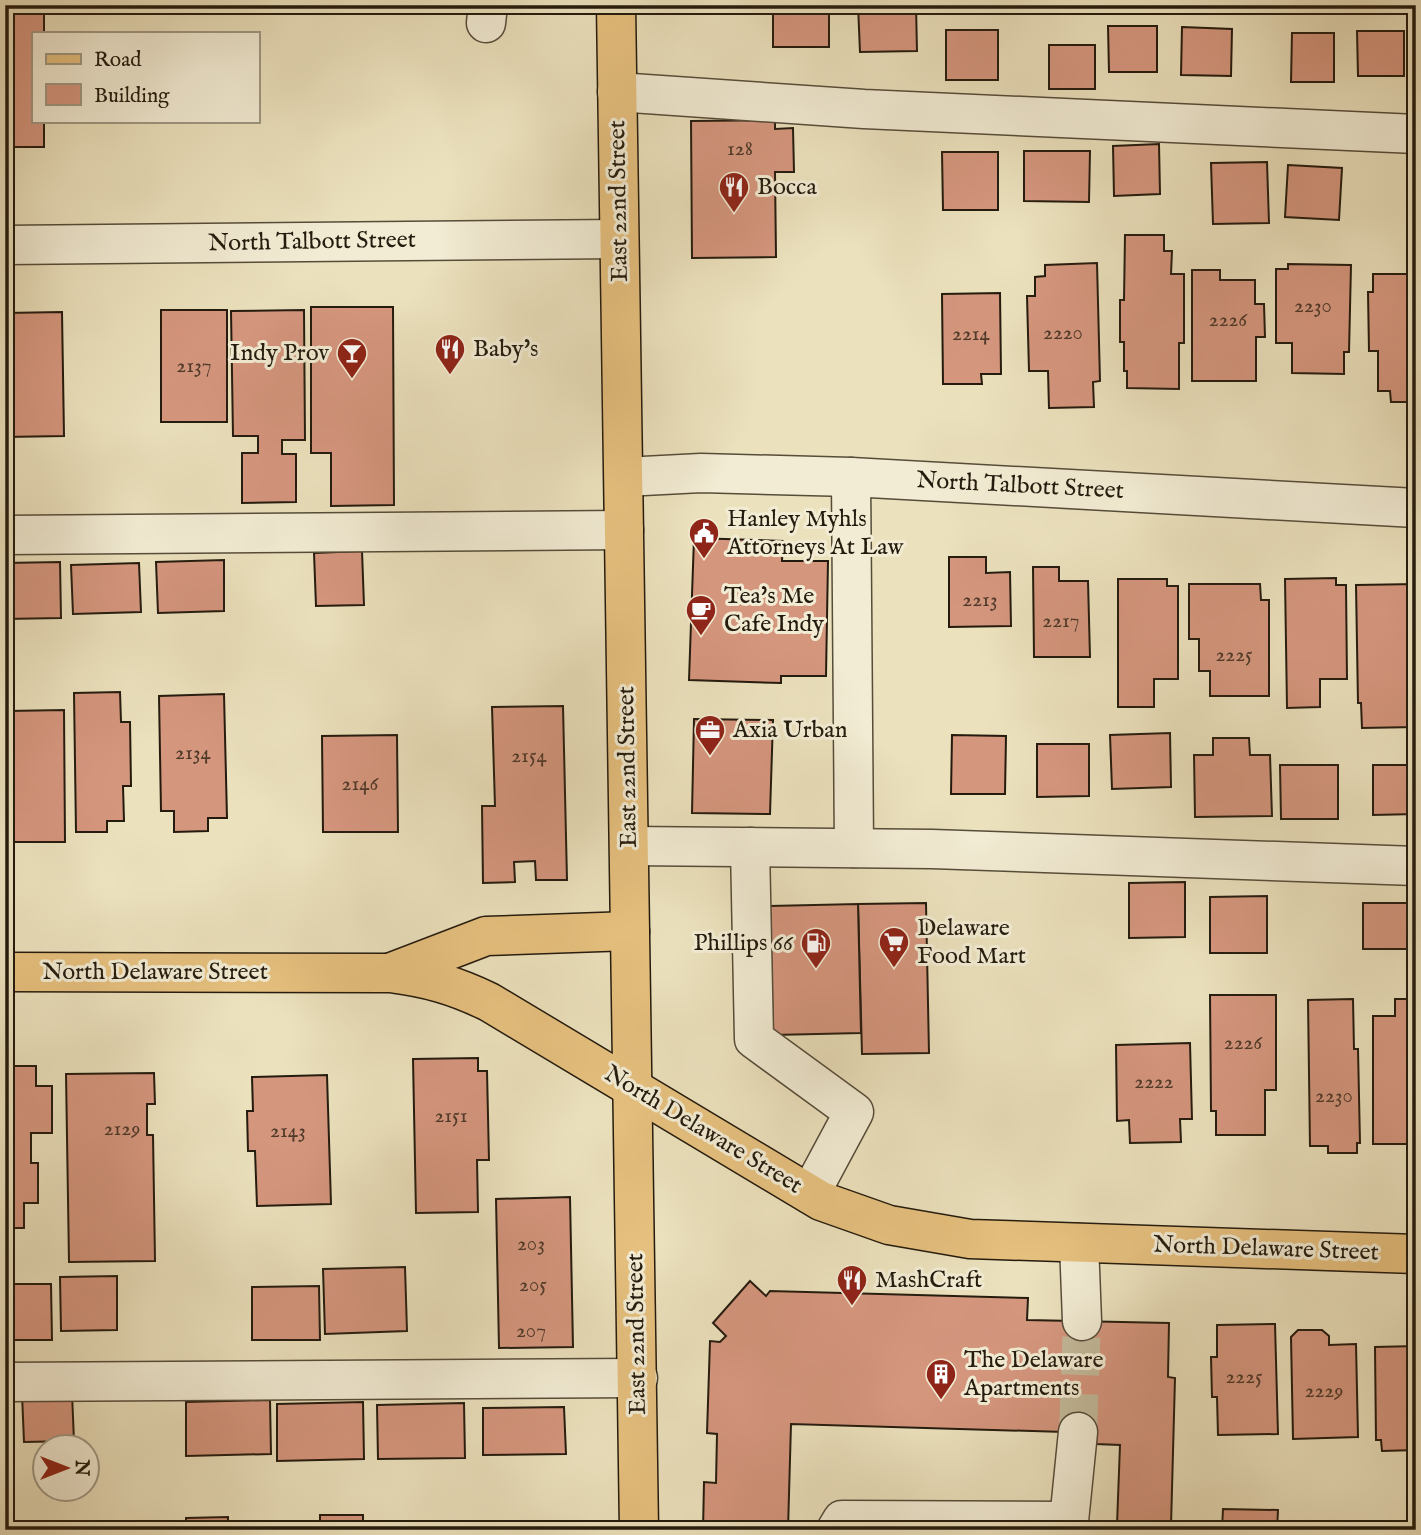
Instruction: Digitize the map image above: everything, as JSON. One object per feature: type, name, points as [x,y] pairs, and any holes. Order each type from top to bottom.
[{"type":"main road","name":"East 22nd Street","points":[[616,5],[639,1530]]},
{"type":"main road","points":[[390,973],[486,936],[630,931]]},
{"type":"main road","name":"North Delaware Street","points":[[5,972],[390,973],[429,978],[461,988],[634,1087],[810,1194],[858,1215],[929,1234],[970,1239],[1416,1255]]},
{"type":"street","points":[[617,92],[864,108],[1416,134]]},
{"type":"street","name":"North Talbott Street","points":[[5,245],[619,239]]},
{"type":"street","name":"North Talbott Street","points":[[624,477],[701,472],[851,477],[1416,508]]},
{"type":"street","points":[[851,477],[854,848]]},
{"type":"street","points":[[5,535],[624,530]]},
{"type":"street","points":[[629,846],[932,849],[1416,866]]},
{"type":"street","points":[[750,847],[754,1039],[854,1112],[810,1194]]},
{"type":"street","points":[[1079,1243],[1082,1321]]},
{"type":"street","points":[[5,1382],[638,1378]]},
{"type":"street","points":[[836,1530],[842,1520],[1069,1521],[1078,1433]]},
{"type":"building","points":[[5,5],[44,5],[44,32],[32,32],[32,122],[44,122],[44,147],[5,147]]},
{"type":"building","points":[[773,5],[829,5],[829,47],[773,47]]},
{"type":"building","points":[[858,5],[916,5],[917,51],[860,52]]},
{"type":"building","points":[[1108,26],[1157,26],[1157,72],[1109,72]]},
{"type":"building","points":[[1182,27],[1232,29],[1231,76],[1181,75]]},
{"type":"building","points":[[946,30],[998,30],[998,80],[946,80]]},
{"type":"building","points":[[1357,31],[1404,31],[1404,76],[1358,76]]},
{"type":"building","points":[[1292,33],[1334,33],[1334,82],[1291,82]]},
{"type":"building","points":[[1049,45],[1095,45],[1095,89],[1049,89]]},
{"type":"building","name":"Bocca","points":[[775,120],[775,129],[793,128],[794,172],[775,172],[776,257],[692,258],[691,121]]},
{"type":"building","points":[[1159,144],[1160,194],[1114,196],[1113,146]]},
{"type":"building","points":[[1024,151],[1090,151],[1089,202],[1024,201]]},
{"type":"building","points":[[942,152],[998,152],[998,210],[943,210]]},
{"type":"building","points":[[1267,162],[1269,223],[1213,224],[1211,163]]},
{"type":"building","points":[[1288,165],[1342,168],[1339,220],[1285,217]]},
{"type":"building","points":[[1125,235],[1164,235],[1164,251],[1172,251],[1171,274],[1184,274],[1184,343],[1179,343],[1179,389],[1127,388],[1124,342],[1120,342]]},
{"type":"building","points":[[1097,263],[1100,381],[1093,382],[1094,407],[1049,408],[1048,371],[1029,371],[1027,296],[1035,296],[1035,277],[1045,276],[1045,265]]},
{"type":"building","points":[[1288,264],[1351,265],[1349,352],[1344,352],[1344,374],[1292,373],[1292,343],[1276,343],[1276,269],[1288,269]]},
{"type":"building","points":[[1192,270],[1220,270],[1220,280],[1255,280],[1255,304],[1264,304],[1265,337],[1256,337],[1256,381],[1192,381]]},
{"type":"building","points":[[1373,274],[1416,274],[1416,402],[1391,402],[1390,391],[1378,391],[1378,351],[1369,351],[1368,292],[1373,292]]},
{"type":"building","points":[[1000,293],[1001,374],[981,374],[982,384],[943,384],[942,294]]},
{"type":"building","name":"Indy Prov","points":[[311,307],[393,307],[394,505],[331,506],[331,453],[311,453]]},
{"type":"building","points":[[161,310],[227,310],[227,422],[161,422]]},
{"type":"building","points":[[304,310],[305,440],[282,440],[282,454],[296,454],[296,502],[242,503],[242,453],[258,453],[258,436],[233,436],[231,311]]},
{"type":"building","points":[[62,312],[64,436],[5,437],[5,313]]},
{"type":"building","points":[[694,538],[783,541],[782,561],[828,561],[826,676],[781,676],[781,683],[689,680]]},
{"type":"building","points":[[362,551],[364,605],[316,606],[314,553]]},
{"type":"building","points":[[949,557],[986,557],[986,573],[1010,572],[1011,626],[949,627]]},
{"type":"building","points":[[224,560],[224,611],[158,613],[156,562]]},
{"type":"building","points":[[60,562],[61,618],[5,619],[5,563]]},
{"type":"building","points":[[139,563],[141,612],[73,614],[71,565]]},
{"type":"building","points":[[1033,567],[1059,567],[1059,581],[1088,581],[1090,657],[1034,657]]},
{"type":"building","points":[[1336,578],[1336,585],[1346,585],[1347,679],[1320,679],[1320,707],[1287,708],[1285,579]]},
{"type":"building","points":[[1118,579],[1167,579],[1167,586],[1178,586],[1178,679],[1154,679],[1154,707],[1118,707]]},
{"type":"building","points":[[1189,584],[1260,584],[1261,600],[1269,600],[1269,696],[1210,696],[1210,671],[1199,671],[1199,639],[1189,639]]},
{"type":"building","points":[[1416,584],[1416,727],[1362,728],[1361,703],[1358,703],[1356,585]]},
{"type":"building","points":[[120,692],[121,722],[130,722],[131,786],[123,786],[124,821],[107,821],[107,832],[76,832],[74,693]]},
{"type":"building","points":[[224,694],[227,818],[208,818],[208,831],[174,832],[174,811],[161,811],[159,696]]},
{"type":"building","points":[[563,706],[567,880],[536,880],[535,861],[514,862],[515,882],[483,883],[482,806],[495,806],[492,707]]},
{"type":"building","points":[[64,710],[65,842],[5,842],[5,749],[9,749],[8,711]]},
{"type":"building","points":[[694,719],[773,720],[770,814],[692,813]]},
{"type":"building","points":[[1170,733],[1171,787],[1112,789],[1110,735]]},
{"type":"building","points":[[397,735],[398,832],[323,832],[322,736]]},
{"type":"building","points":[[952,735],[1006,736],[1005,794],[951,794]]},
{"type":"building","points":[[1213,738],[1249,738],[1250,755],[1270,755],[1272,816],[1195,817],[1194,755],[1213,755]]},
{"type":"building","points":[[1037,744],[1089,744],[1089,796],[1037,797]]},
{"type":"building","points":[[1280,765],[1338,765],[1338,819],[1281,819]]},
{"type":"building","points":[[1373,765],[1416,765],[1416,814],[1373,815]]},
{"type":"building","points":[[1185,882],[1185,937],[1129,938],[1129,883]]},
{"type":"building","points":[[1267,896],[1267,953],[1210,953],[1210,897]]},
{"type":"building","name":"Delaware Food Mart","points":[[926,903],[929,1053],[862,1054],[858,904]]},
{"type":"building","points":[[1363,903],[1408,903],[1408,949],[1363,949]]},
{"type":"building","name":"Phillips 66","points":[[858,904],[861,1033],[773,1035],[770,906]]},
{"type":"building","points":[[1210,995],[1276,995],[1276,1090],[1265,1090],[1265,1135],[1216,1135],[1216,1111],[1211,1111]]},
{"type":"building","points":[[1353,999],[1354,1049],[1358,1049],[1360,1143],[1357,1143],[1357,1153],[1328,1153],[1328,1146],[1310,1146],[1308,1000]]},
{"type":"building","points":[[1395,999],[1416,999],[1416,1131],[1412,1131],[1412,1144],[1373,1144],[1373,1016],[1395,1016]]},
{"type":"building","points":[[1190,1043],[1192,1119],[1180,1119],[1181,1142],[1130,1143],[1129,1120],[1117,1121],[1116,1045]]},
{"type":"building","points":[[478,1058],[478,1071],[487,1071],[489,1160],[477,1160],[478,1212],[416,1213],[413,1059]]},
{"type":"building","points":[[5,1066],[36,1066],[36,1086],[52,1086],[52,1133],[31,1133],[31,1163],[38,1163],[38,1203],[24,1203],[24,1228],[10,1228],[10,1251],[5,1251]]},
{"type":"building","points":[[154,1073],[155,1104],[147,1104],[147,1135],[153,1135],[155,1261],[69,1262],[66,1074]]},
{"type":"building","points":[[327,1075],[331,1204],[257,1206],[255,1151],[248,1151],[247,1111],[253,1111],[252,1077]]},
{"type":"building","points":[[570,1197],[573,1347],[499,1348],[496,1199]]},
{"type":"building","points":[[405,1267],[407,1331],[325,1334],[323,1269]]},
{"type":"building","points":[[117,1276],[117,1330],[61,1331],[60,1277]]},
{"type":"building","name":"The Delaware Apartments","points":[[750,1281],[766,1296],[770,1291],[1028,1298],[1027,1320],[1169,1323],[1168,1377],[1175,1378],[1171,1526],[1117,1525],[1120,1445],[1096,1444],[1097,1433],[791,1424],[788,1530],[703,1530],[704,1482],[716,1483],[717,1434],[707,1433],[710,1341],[720,1342],[726,1336],[713,1323]]},
{"type":"building","points":[[5,1284],[51,1284],[52,1340],[5,1340]]},
{"type":"building","points":[[319,1286],[320,1340],[252,1340],[252,1287]]},
{"type":"building","points":[[1275,1324],[1278,1434],[1218,1435],[1217,1397],[1212,1397],[1211,1357],[1217,1357],[1217,1325]]},
{"type":"building","points":[[1298,1330],[1322,1330],[1329,1336],[1329,1345],[1356,1344],[1358,1437],[1293,1439],[1291,1337]]},
{"type":"building","points":[[1416,1346],[1416,1450],[1382,1451],[1381,1440],[1376,1440],[1375,1347]]},
{"type":"building","points":[[72,1393],[74,1434],[32,1434],[32,1442],[24,1442],[22,1394]]},
{"type":"building","points":[[270,1400],[271,1454],[186,1456],[186,1402]]},
{"type":"building","points":[[363,1402],[364,1459],[277,1461],[277,1404]]},
{"type":"building","points":[[464,1403],[465,1458],[378,1459],[377,1405]]},
{"type":"building","points":[[564,1407],[566,1454],[483,1455],[483,1408]]},
{"type":"building","points":[[1223,1509],[1278,1510],[1277,1530],[1222,1530]]},
{"type":"building","points":[[320,1515],[363,1515],[363,1530],[320,1530]]},
{"type":"building","points":[[228,1517],[228,1530],[186,1530],[186,1518]]},
{"type":"building","points":[[1416,1524],[1416,1530],[1389,1530],[1389,1525]]},
{"type":"building","points":[[1309,1525],[1352,1525],[1352,1530],[1309,1530]]},
{"type":"tunnel","points":[[1078,1432],[1082,1321]]},
{"type":"place","name":"Bocca","points":[[734,214]]},
{"type":"place","name":"Baby's","points":[[450,376]]},
{"type":"place","name":"Indy Prov","points":[[352,380]]},
{"type":"place","name":"Hanley Myhls Attorneys At Law","points":[[704,560]]},
{"type":"place","name":"Tea's Me Cafe Indy","points":[[701,637]]},
{"type":"place","name":"Axia Urban","points":[[710,757]]},
{"type":"place","name":"Delaware Food Mart","points":[[894,969]]},
{"type":"place","name":"Phillips 66","points":[[816,970]]},
{"type":"place","name":"MashCraft","points":[[852,1307]]},
{"type":"place","name":"The Delaware Apartments","points":[[941,1401]]}]
